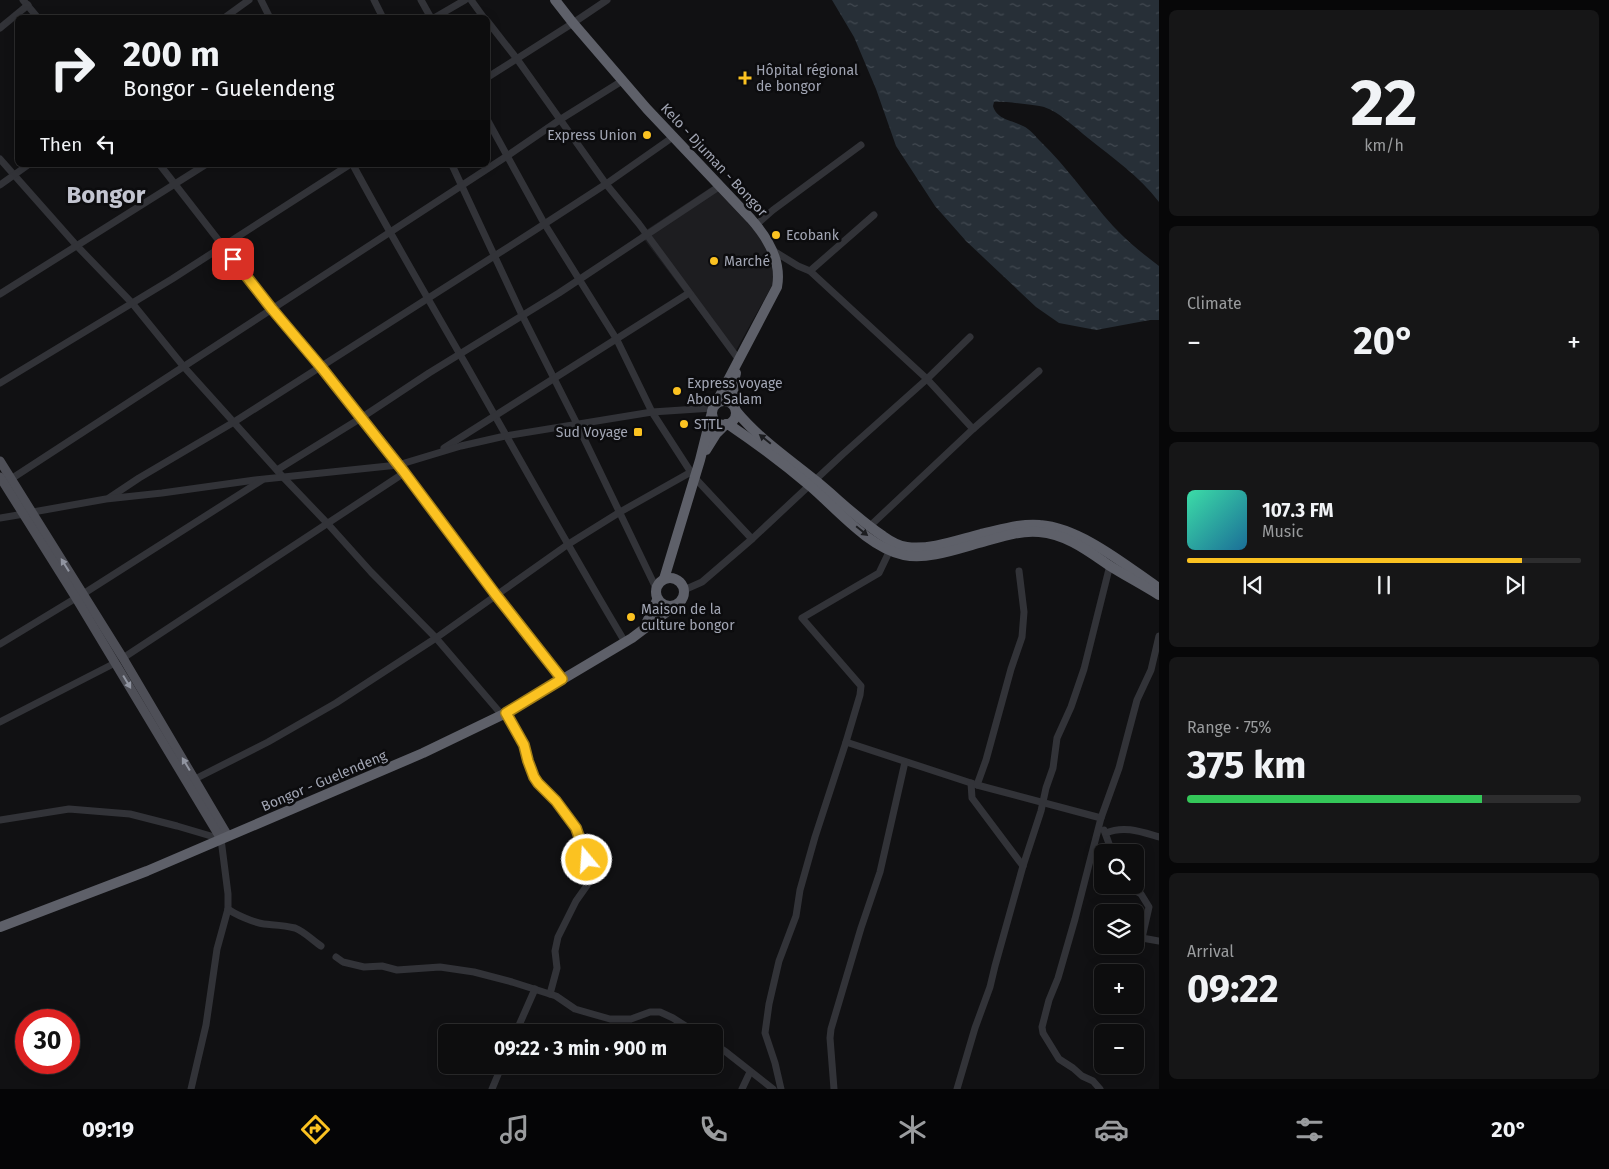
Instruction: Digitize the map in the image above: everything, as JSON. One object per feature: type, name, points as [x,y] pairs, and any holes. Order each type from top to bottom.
[{"type":"highway","name":"Kelo - Djuman - Bongor","points":[[555,0],[622,81],[756,224],[772,250],[778,276],[777,287],[714,408],[700,460]]},
{"type":"highway","name":"Kelo - Djuman - Bongor","points":[[735,408],[733,385],[739,360]]},
{"type":"highway","points":[[1159,588],[1092,544],[1055,527],[1040,524],[1024,525],[923,547],[906,547],[893,542],[812,483],[727,424],[716,422],[714,408],[723,401],[729,402],[758,433],[812,483],[863,533],[890,550],[905,556],[925,556],[1010,535],[1038,532],[1069,540],[1159,595]]},
{"type":"highway","points":[[727,424],[734,420],[735,408]]},
{"type":"highway","name":"Kelo - Djuman - Bongor","points":[[664,579],[692,475],[716,434],[727,424]]},
{"type":"highway","points":[[657,600],[664,606],[673,607],[683,599],[682,586],[674,566],[672,551]]},
{"type":"highway","points":[[644,630],[657,600],[656,588],[658,584],[664,579],[673,578],[682,586]]},
{"type":"highway","name":"Bongor - Guelendeng","points":[[0,927],[147,871],[416,757],[504,714],[644,630],[673,607]]},
{"type":"main road","points":[[0,461],[12,479],[28,513]]},
{"type":"main road","points":[[0,477],[28,513],[195,779],[225,837]]},
{"type":"main road","points":[[119,660],[225,837]]},
{"type":"street","points":[[228,15],[249,0]]},
{"type":"street","points":[[260,0],[268,15]]},
{"type":"street","points":[[374,0],[381,15]]},
{"type":"street","points":[[421,0],[430,15]]},
{"type":"street","points":[[438,15],[465,0]]},
{"type":"street","points":[[471,0],[482,15]]},
{"type":"street","points":[[490,76],[607,0]]},
{"type":"street","points":[[0,28],[25,3],[35,15]]},
{"type":"street","points":[[490,25],[517,59],[606,184],[647,235],[739,360]]},
{"type":"street","points":[[490,167],[560,119],[622,81]]},
{"type":"street","points":[[490,125],[544,223],[617,340],[652,412],[692,475],[752,539]]},
{"type":"street","points":[[106,499],[321,367],[606,184],[673,137]]},
{"type":"street","points":[[756,224],[861,145]]},
{"type":"street","points":[[0,159],[77,246],[132,302],[184,367],[283,477],[328,523],[371,572],[436,638],[504,714],[524,745],[528,761],[538,783],[556,801],[576,828],[593,877],[576,901],[558,937],[555,951],[557,968],[550,994]]},
{"type":"street","points":[[0,185],[25,167]]},
{"type":"street","points":[[162,167],[272,309],[362,418],[562,679]]},
{"type":"street","points":[[0,294],[202,167]]},
{"type":"street","points":[[0,383],[223,246],[345,167]]},
{"type":"street","points":[[354,167],[426,298],[460,354],[567,545],[625,642]]},
{"type":"street","points":[[453,167],[522,315],[656,588]]},
{"type":"street","points":[[12,479],[490,167]]},
{"type":"street","points":[[277,470],[579,280],[720,186]]},
{"type":"street","points":[[810,271],[874,215]]},
{"type":"street","points":[[772,250],[810,271],[928,379],[974,429]]},
{"type":"street","points":[[436,453],[689,294]]},
{"type":"street","points":[[682,586],[702,582],[752,539],[928,379],[970,337]]},
{"type":"street","points":[[870,526],[1039,371]]},
{"type":"street","points":[[0,518],[106,499],[265,478],[398,465],[436,453],[505,436],[652,412],[714,408]]},
{"type":"street","points":[[0,722],[119,660],[404,472]]},
{"type":"street","points":[[195,779],[305,722],[436,638],[567,545],[620,512],[692,475]]},
{"type":"street","points":[[0,644],[80,596],[265,478]]},
{"type":"street","points":[[781,1089],[765,1033],[769,1004],[779,961],[796,916],[800,890],[846,742],[861,686],[802,618],[879,572],[890,550]]},
{"type":"street","points":[[957,1089],[974,1028],[990,988],[1023,866],[1053,768],[1057,738],[1071,707],[1084,669],[1110,565]]},
{"type":"street","points":[[1018,571],[1024,612],[1022,637],[1011,669],[986,760],[974,784],[972,798],[1023,866]]},
{"type":"street","points":[[1100,1089],[1092,1081],[1059,1059],[1043,1033],[1042,1027],[1075,919],[1100,821],[1119,768],[1137,700],[1151,670],[1159,636]]},
{"type":"street","points":[[846,742],[974,784],[1043,802],[1100,821],[1109,844]]},
{"type":"street","points":[[834,1089],[831,1029],[880,872],[905,762]]},
{"type":"street","points":[[0,820],[69,809],[130,814],[225,837],[228,909],[217,949],[204,1031],[191,1089]]},
{"type":"street","points":[[1106,833],[1111,830],[1125,829],[1159,837]]},
{"type":"street","points":[[1141,894],[1149,907],[1142,938],[1159,941]]},
{"type":"street","points":[[228,909],[233,914],[263,924],[287,926],[297,929],[321,946]]},
{"type":"street","points":[[336,957],[343,962],[364,968],[382,966],[397,970],[440,967],[474,972],[550,994],[560,998],[575,1009],[610,1019],[631,1019],[650,1012],[660,1012],[683,1024]]},
{"type":"street","points":[[520,1024],[535,989]]},
{"type":"street","points":[[723,1050],[773,1089]]},
{"type":"street","points":[[742,1089],[750,1072]]},
{"type":"street","points":[[492,1089],[498,1074]]},
{"type":"shaded area","points":[[713,186],[758,234],[770,256],[774,282],[733,356],[640,234]]},
{"type":"water","points":[[832,0],[1159,0],[1159,202],[1125,168],[1056,113],[1044,107],[1019,103],[994,102],[993,106],[1001,117],[1028,129],[1059,161],[1113,226],[1159,266],[1159,320],[1096,330],[1059,323],[1036,307],[966,241],[935,206],[896,146],[876,89],[854,37]]},
{"type":"place","name":"Hôpital régional de bongor","points":[[745,78]]},
{"type":"place","name":"Express Union","points":[[647,135]]},
{"type":"place","name":"Ecobank","points":[[776,235]]},
{"type":"place","name":"Marché","points":[[714,261]]},
{"type":"place","name":"Express voyage Abou Salam","points":[[677,391]]},
{"type":"place","name":"STTL","points":[[684,424]]},
{"type":"place","name":"Sud Voyage","points":[[638,432]]},
{"type":"place","name":"Maison de la culture bongor","points":[[631,617]]},
{"type":"district","name":"Bongor","points":[[106,195]]},
{"type":"route","points":[[233,259],[362,418],[562,679],[506,713],[524,745],[534,777],[572,821],[587,860]]}]
